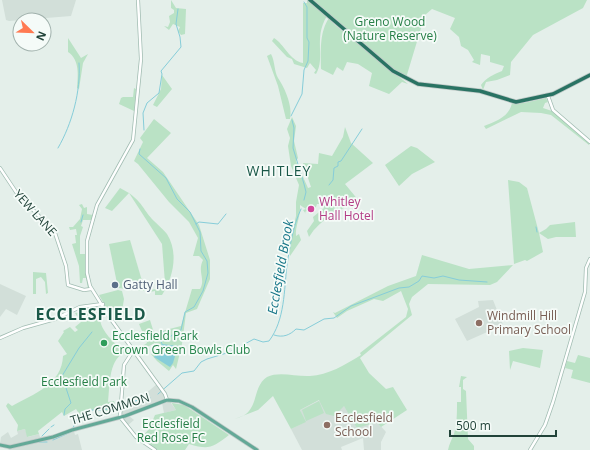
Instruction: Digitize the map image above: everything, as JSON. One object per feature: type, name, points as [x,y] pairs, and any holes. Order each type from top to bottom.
[{"type":"highway","points":[[310,0],[370,53],[398,75],[410,82],[480,91],[511,102],[521,102],[548,96],[590,75]]},
{"type":"main road","points":[[138,0],[141,59],[136,96],[133,139],[99,200],[86,244],[87,273],[91,288],[168,400],[179,401],[192,407],[257,450]]},
{"type":"main road","points":[[548,96],[553,110],[590,142]]},
{"type":"main road","name":"YEW LANE","points":[[0,168],[16,192],[55,233],[66,267],[68,285],[84,290],[91,288]]},
{"type":"main road","points":[[530,450],[545,425],[553,402],[585,292],[586,270],[590,259]]},
{"type":"main road","points":[[0,338],[21,329],[55,319],[68,311],[84,306],[103,304]]},
{"type":"main road","points":[[133,351],[124,365],[120,417],[129,430],[139,440],[155,450]]},
{"type":"main road","name":"THE COMMON","points":[[0,445],[4,449],[57,435],[120,417],[168,400]]},
{"type":"shaded area","points":[[2,0],[76,0],[71,16],[52,18],[52,12],[12,12],[12,21],[6,20]]},
{"type":"shaded area","points":[[0,284],[26,296],[17,315],[6,309],[0,317]]},
{"type":"shaded area","name":"Windmill Hill Primary School","points":[[493,300],[503,325],[467,341],[455,319],[479,307],[478,301]]},
{"type":"shaded area","points":[[157,384],[176,410],[164,413],[162,403],[129,416],[134,420],[127,426],[123,420],[121,406],[146,399],[144,395]]},
{"type":"shaded area","name":"Ecclesfield School","points":[[320,400],[344,406],[377,422],[386,432],[381,442],[381,450],[364,450],[363,438],[341,447],[342,450],[302,450],[291,429],[305,422],[300,410]]},
{"type":"shaded area","points":[[25,429],[28,437],[39,434],[40,437],[74,431],[75,435],[78,434],[82,450],[7,450],[16,447],[0,444],[1,437],[8,432],[11,438],[18,434],[17,431]]},
{"type":"green space","points":[[171,0],[176,8],[186,9],[185,34],[181,35],[178,31],[180,27],[173,24],[169,30],[164,26],[168,27],[170,22],[169,16],[174,13],[174,10],[171,8]]},
{"type":"green space","points":[[307,0],[327,16],[321,32],[320,61],[316,74],[314,73],[316,70],[310,63],[307,68],[294,64],[292,59],[287,57],[272,41],[274,38],[294,59],[303,63],[303,3],[307,3]]},
{"type":"green space","name":"Greno Wood (Nature Reserve)","points":[[312,0],[587,0],[583,8],[533,35],[511,62],[510,75],[486,82],[483,90],[481,85],[485,80],[502,71],[504,66],[490,62],[490,56],[481,54],[480,65],[472,62],[474,60],[468,50],[461,46],[459,37],[450,29],[455,18],[432,9],[425,15],[406,78],[382,61]]},
{"type":"green space","points":[[329,18],[335,25],[408,84],[402,82],[389,94],[369,86],[372,73],[358,64],[347,62],[343,71],[337,67],[333,75],[321,69],[322,36]]},
{"type":"green space","points":[[68,38],[81,58],[88,54],[83,63],[79,89],[77,88],[78,73],[75,59],[68,52]]},
{"type":"green space","points":[[271,54],[277,75],[288,98],[291,114],[290,119],[286,119],[278,86],[267,56]]},
{"type":"green space","points":[[162,75],[172,89],[157,107],[153,105],[161,89]]},
{"type":"green space","points":[[134,88],[136,89],[134,111],[119,104],[121,98],[123,97],[133,97]]},
{"type":"green space","points":[[546,98],[548,102],[545,103],[543,108],[552,111],[590,143],[589,145],[551,115],[541,113],[521,112],[486,129],[484,126],[505,115],[512,103],[524,103]]},
{"type":"green space","points":[[292,117],[296,126],[294,141],[298,158],[296,161],[308,188],[311,187],[303,163],[318,164],[319,153],[332,156],[343,137],[345,127],[351,143],[373,163],[345,184],[359,201],[345,207],[325,220],[309,237],[307,231],[314,221],[313,217],[324,208],[320,204],[317,204],[313,210],[311,208],[305,212],[306,214],[303,210],[306,209],[300,205],[296,236],[299,234],[301,240],[290,256],[289,245],[296,216],[296,202],[299,185],[291,166],[288,146],[290,138],[287,129]]},
{"type":"green space","points":[[154,119],[171,133],[147,158],[163,172],[199,225],[210,260],[210,279],[197,309],[186,313],[182,344],[176,369],[173,365],[169,371],[151,354],[153,353],[152,349],[156,345],[155,343],[141,350],[137,355],[135,351],[147,343],[139,324],[150,320],[154,333],[181,326],[192,289],[200,289],[202,285],[201,264],[203,260],[199,256],[193,256],[198,238],[189,222],[169,202],[134,161],[143,142],[140,138]]},
{"type":"green space","points":[[411,146],[417,148],[435,162],[412,174],[399,186],[385,165]]},
{"type":"green space","points":[[508,180],[519,182],[527,188],[543,252],[527,261],[525,260],[514,264]]},
{"type":"green space","points":[[120,188],[129,193],[112,211],[105,208]]},
{"type":"green space","points":[[129,193],[138,200],[150,217],[167,234],[171,241],[174,257],[172,273],[162,295],[155,295],[155,291],[150,292],[150,290],[162,288],[165,283],[162,244]]},
{"type":"green space","points":[[82,204],[84,208],[87,207],[87,214],[93,215],[92,220],[83,220],[81,226],[83,227],[80,236],[80,254],[85,254],[88,289],[86,278],[83,278],[82,283],[80,283],[79,266],[72,244],[76,243],[76,229],[70,230],[69,227],[73,227],[80,219],[82,209],[79,205]]},
{"type":"green space","points":[[575,222],[576,237],[556,237],[548,239],[539,233],[550,225]]},
{"type":"green space","points":[[130,240],[145,291],[118,288],[109,244]]},
{"type":"green space","points":[[422,255],[469,269],[513,265],[497,282],[490,285],[428,284],[412,297],[409,304],[412,315],[360,358],[369,373],[386,389],[393,387],[407,410],[381,427],[377,422],[357,428],[344,406],[334,416],[326,414],[319,400],[300,410],[306,422],[291,429],[273,396],[258,410],[243,416],[250,410],[260,385],[267,377],[277,374],[305,376],[317,375],[336,369],[361,355],[360,353],[406,317],[408,309],[401,291],[383,301],[374,299],[347,311],[337,318],[333,312],[335,313],[388,286],[416,276]]},
{"type":"green space","points":[[33,272],[46,273],[48,293],[46,294],[45,282],[41,277],[36,279],[36,294],[33,294]]},
{"type":"green space","points":[[118,290],[122,291],[124,299],[122,311],[125,312],[121,322],[114,322],[99,295]]},
{"type":"green space","name":"Ecclesfield Park","points":[[82,307],[97,307],[95,319],[100,319],[108,336],[123,350],[128,346],[131,350],[129,354],[128,352],[121,354],[113,365],[111,372],[108,402],[114,401],[116,407],[112,408],[112,411],[86,410],[80,415],[76,409],[64,416],[62,412],[38,431],[39,434],[27,437],[25,429],[17,431],[18,425],[6,406],[8,403],[12,406],[38,392],[58,374],[63,356],[67,354],[58,341],[64,332],[63,331],[70,327],[75,332],[78,330],[75,327],[81,322],[75,313],[83,312]]},
{"type":"green space","points":[[523,348],[543,350],[540,368],[513,361],[510,370],[509,351]]},
{"type":"green space","points":[[578,355],[590,358],[590,383],[571,378],[573,370],[565,368],[567,361],[575,363]]},
{"type":"green space","points":[[461,376],[467,377],[463,380],[463,389],[466,391],[468,439],[474,446],[474,450],[448,450],[456,426],[457,402],[461,402],[461,387],[459,387]]},
{"type":"green space","points":[[319,401],[324,413],[306,421],[302,410]]},
{"type":"green space","name":"Ecclesfield Red Rose FC","points":[[172,403],[184,405],[229,435],[210,447],[201,447],[189,444],[185,450],[157,450],[140,439],[149,429],[155,415],[176,410]]},
{"type":"water","points":[[162,344],[178,346],[173,363],[170,367],[154,357]]},
{"type":"waterway","points":[[291,116],[302,94],[304,70],[308,61],[309,42],[307,38],[307,7],[304,2]]},
{"type":"waterway","points":[[144,130],[143,113],[147,103],[159,93],[162,74],[161,71],[181,47],[176,24],[178,9]]},
{"type":"waterway","points":[[58,148],[67,129],[77,96],[79,85],[79,63]]},
{"type":"waterway","points":[[292,120],[294,128],[293,148],[306,192],[304,200]]},
{"type":"waterway","points":[[329,185],[333,180],[334,168],[338,166],[338,162],[341,161],[362,129]]},
{"type":"waterway","points":[[140,149],[139,154],[166,178],[177,199],[190,212],[200,232],[201,251],[207,261],[208,273],[203,291],[194,307],[185,312],[181,330],[166,339],[163,331],[160,334],[162,344]]},
{"type":"waterway","name":"Ecclesfield Brook","points":[[158,394],[182,373],[194,371],[201,362],[207,359],[230,352],[254,339],[263,342],[269,341],[274,333],[281,314],[291,243],[301,209]]},
{"type":"waterway","points":[[196,224],[199,222],[218,224],[226,214]]},
{"type":"waterway","points":[[81,222],[83,215]]},
{"type":"waterway","points":[[536,227],[537,232]]},
{"type":"waterway","points":[[274,335],[283,336],[296,329],[304,330],[324,319],[334,318],[351,306],[399,288],[409,287],[419,281],[422,276],[434,278],[443,276],[459,280],[487,282]]},
{"type":"waterway","points":[[64,415],[65,409],[71,403],[62,376],[79,348],[92,332]]},
{"type":"waterway","name":"Ecclesfield Brook","points":[[125,405],[138,400],[150,398]]},
{"type":"waterway","name":"Ecclesfield Brook","points":[[73,428],[77,419],[88,410],[103,410],[114,407]]},
{"type":"waterway","points":[[42,436],[49,429]]},
{"type":"waterway","name":"Ecclesfield Brook","points":[[53,440],[71,432]]},
{"type":"waterway","name":"Ecclesfield Brook","points":[[39,442],[47,442]]},
{"type":"place","name":"Whitley Hall Hotel","points":[[311,209]]},
{"type":"place","name":"Gatty Hall","points":[[115,285]]},
{"type":"place","name":"Windmill Hill Primary School","points":[[479,323]]},
{"type":"place","name":"Ecclesfield Park Crown Green Bowls Club","points":[[104,343]]},
{"type":"place","name":"Ecclesfield School","points":[[327,425]]},
{"type":"district","name":"WHITLEY","points":[[279,171]]},
{"type":"district","name":"ECCLESFIELD","points":[[91,314]]}]
